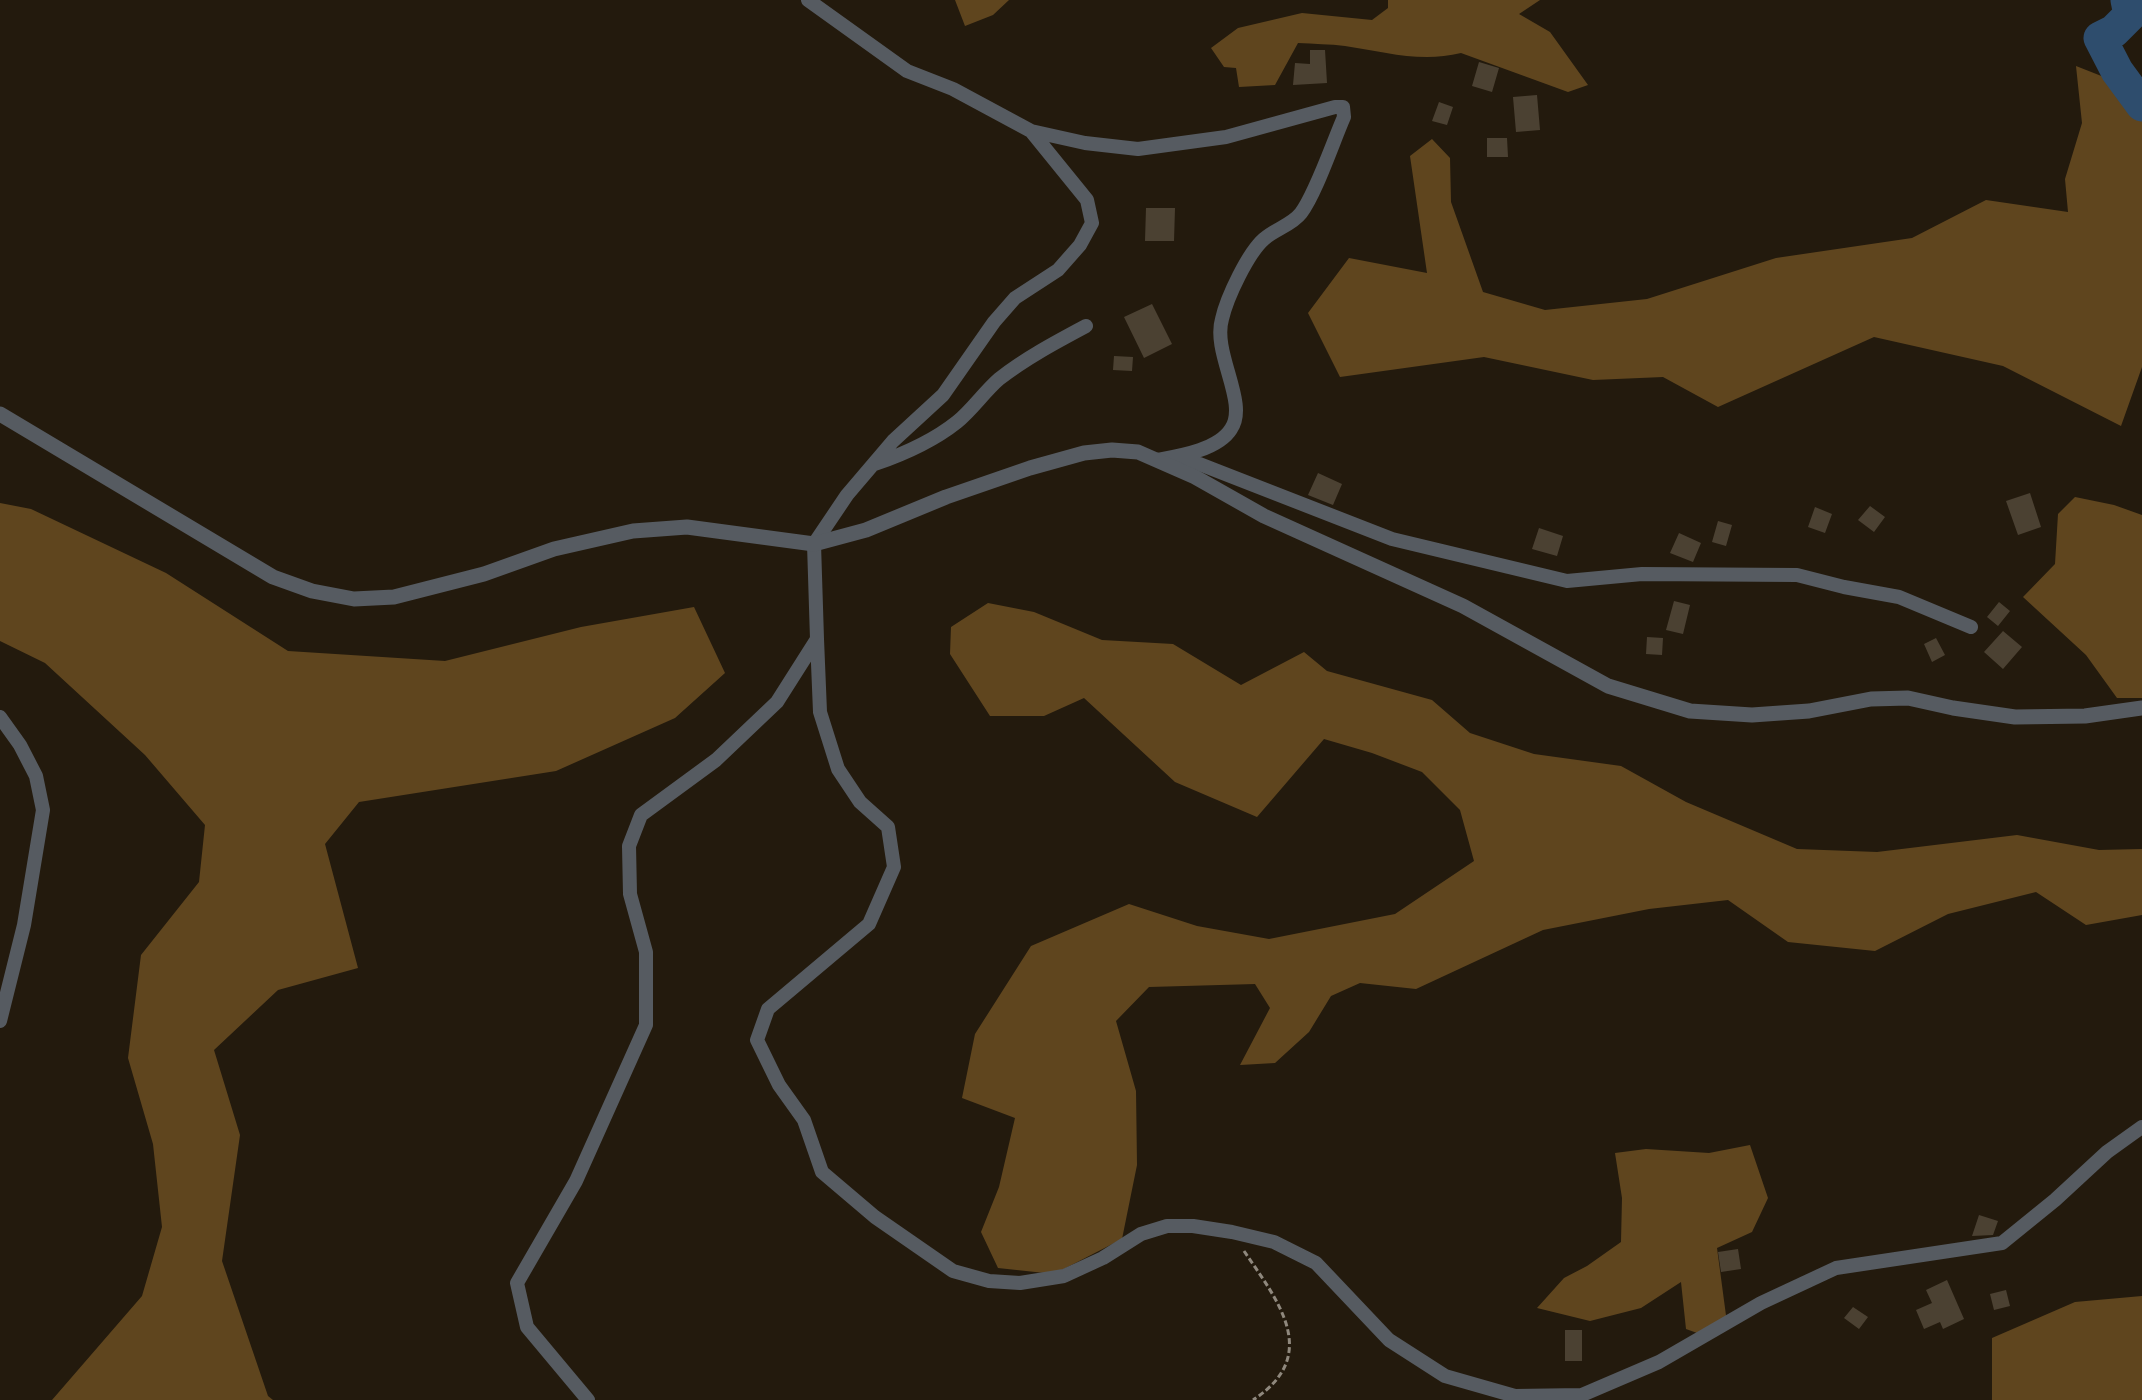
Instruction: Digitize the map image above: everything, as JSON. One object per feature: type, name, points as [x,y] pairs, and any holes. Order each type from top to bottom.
[{"type":"street","points":[[808,0],[907,71],[953,89],[1031,131],[1086,143],[1138,149],[1226,137],[1339,106],[1345,111],[1301,214],[1254,248],[1225,308],[1221,320],[1220,349],[1236,405],[1236,420],[1231,431],[1217,442],[1179,456],[1157,460]]},
{"type":"street","points":[[1031,131],[1087,200],[1092,223],[1080,245],[1058,270],[1015,298],[943,394],[893,441],[847,495],[814,544],[820,712],[838,768],[860,802],[888,827],[894,867],[868,924],[768,1009],[757,1040],[779,1085],[804,1120],[822,1172],[875,1217],[953,1270],[989,1281],[1020,1282],[1064,1276],[1103,1258],[1141,1234],[1167,1226],[1193,1226],[1274,1242],[1316,1263],[1389,1340],[1445,1376],[1515,1396],[1582,1395],[1659,1362],[1761,1303],[1836,1268],[2001,1243],[2055,1200],[2107,1152],[2142,1127]]},
{"type":"street","points":[[873,465],[905,454],[930,441],[957,422],[997,381],[1025,359],[1086,326]]},
{"type":"street","points":[[0,414],[273,577],[312,591],[354,599],[394,597],[433,589],[554,549],[633,531],[687,526],[814,544],[866,530],[946,497],[1030,468],[1084,453],[1112,450],[1138,452],[1195,477],[1264,516],[1463,606],[1608,686],[1690,711],[1752,715],[1809,711],[1871,699],[1908,698],[1953,708],[2015,717],[2085,716],[2142,708]]},
{"type":"street","points":[[1179,456],[1392,539],[1567,581],[1642,574],[1797,575],[1844,587],[1899,597],[1971,627]]},
{"type":"street","points":[[588,1400],[527,1327],[517,1283],[576,1181],[646,1024],[646,951],[630,894],[628,846],[641,815],[716,760],[777,702],[817,639]]},
{"type":"street","points":[[0,717],[20,744],[36,776],[43,810],[24,925],[0,1022]]},
{"type":"path","points":[[1232,1232],[1277,1299],[1291,1334],[1285,1366],[1262,1395],[1253,1400]]},
{"type":"shaded area","points":[[955,0],[1009,0],[993,15],[965,26]]},
{"type":"shaded area","points":[[1388,0],[1540,0],[1519,14],[1550,32],[1588,85],[1568,92],[1461,53],[1417,57],[1339,45],[1298,43],[1275,85],[1239,87],[1236,68],[1224,67],[1211,48],[1238,28],[1302,13],[1372,20],[1388,8]]},
{"type":"shaded area","points":[[2076,66],[2142,92],[2142,367],[2121,426],[2003,366],[1874,337],[1718,407],[1663,377],[1593,380],[1484,357],[1340,377],[1308,313],[1349,258],[1427,273],[1410,156],[1432,139],[1450,158],[1451,202],[1483,292],[1545,310],[1647,299],[1776,258],[1912,238],[1986,200],[2068,212],[2065,179],[2082,123]]},
{"type":"shaded area","points":[[2075,497],[2114,505],[2142,515],[2142,698],[2117,698],[2086,655],[2023,597],[2055,564],[2058,514]]},
{"type":"shaded area","points":[[0,503],[31,509],[166,573],[288,651],[445,661],[581,627],[694,607],[725,673],[675,718],[556,771],[359,802],[325,844],[358,968],[278,990],[214,1050],[240,1135],[222,1261],[268,1396],[273,1400],[52,1400],[142,1296],[162,1227],[153,1144],[128,1058],[141,955],[199,882],[205,825],[145,755],[45,663],[0,641]]},
{"type":"shaded area","points":[[988,603],[1034,612],[1102,640],[1173,644],[1241,685],[1304,652],[1327,671],[1432,700],[1470,733],[1534,754],[1621,766],[1686,802],[1797,849],[1877,852],[2017,835],[2099,850],[2142,849],[2142,915],[2086,925],[2036,892],[1948,914],[1875,951],[1788,942],[1728,900],[1649,909],[1543,930],[1416,989],[1360,983],[1331,996],[1309,1032],[1275,1063],[1240,1065],[1270,1008],[1255,984],[1149,987],[1116,1021],[1136,1091],[1137,1165],[1122,1239],[1054,1274],[998,1268],[981,1232],[999,1187],[1015,1118],[962,1098],[975,1034],[1031,946],[1129,904],[1197,926],[1269,939],[1395,914],[1474,861],[1460,810],[1422,772],[1372,753],[1324,739],[1257,817],[1175,782],[1084,698],[1044,716],[990,716],[950,654],[951,627]]},
{"type":"shaded area","points":[[1750,1145],[1768,1198],[1752,1232],[1717,1248],[1727,1323],[1711,1338],[1686,1329],[1681,1282],[1641,1308],[1590,1321],[1537,1308],[1564,1278],[1587,1266],[1621,1242],[1622,1198],[1615,1153],[1646,1149],[1709,1153]]},
{"type":"shaded area","points":[[2142,1296],[2142,1400],[1992,1400],[1992,1338],[2075,1302]]},
{"type":"building","points":[[1310,50],[1325,50],[1327,83],[1293,85],[1295,63],[1310,64]]},
{"type":"building","points":[[1479,62],[1499,68],[1492,92],[1472,86]]},
{"type":"building","points":[[1537,95],[1540,130],[1516,132],[1513,97]]},
{"type":"building","points":[[1439,102],[1453,107],[1447,125],[1432,121]]},
{"type":"building","points":[[1487,138],[1507,138],[1508,157],[1487,157]]},
{"type":"building","points":[[1146,208],[1175,208],[1174,241],[1145,241]]},
{"type":"building","points":[[1152,304],[1172,344],[1144,358],[1124,317]]},
{"type":"building","points":[[1114,356],[1133,357],[1132,371],[1113,370]]},
{"type":"building","points":[[1318,473],[1342,484],[1333,505],[1308,495]]},
{"type":"building","points":[[2030,493],[2041,527],[2018,535],[2006,501]]},
{"type":"building","points":[[1870,506],[1885,517],[1874,532],[1858,520]]},
{"type":"building","points":[[1815,507],[1832,514],[1825,533],[1808,527]]},
{"type":"building","points":[[1718,521],[1732,525],[1726,546],[1712,542]]},
{"type":"building","points":[[1539,528],[1563,536],[1557,556],[1532,549]]},
{"type":"building","points":[[1679,533],[1701,543],[1693,562],[1670,553]]},
{"type":"building","points":[[1674,601],[1690,605],[1683,634],[1666,630]]},
{"type":"building","points":[[1999,602],[2010,611],[1998,626],[1987,617]]},
{"type":"building","points":[[2003,631],[2022,647],[2003,669],[1984,652]]},
{"type":"building","points":[[1647,637],[1663,638],[1662,655],[1646,654]]},
{"type":"building","points":[[1936,638],[1945,655],[1932,662],[1924,644]]},
{"type":"building","points":[[1979,1215],[1998,1221],[1993,1235],[1972,1236]]},
{"type":"building","points":[[1738,1249],[1741,1269],[1721,1272],[1718,1252]]},
{"type":"building","points":[[1947,1280],[1964,1319],[1943,1329],[1940,1322],[1924,1329],[1916,1310],[1932,1303],[1926,1290]]},
{"type":"building","points":[[2006,1290],[2010,1306],[1994,1310],[1990,1294]]},
{"type":"building","points":[[1853,1307],[1868,1317],[1859,1329],[1844,1318]]},
{"type":"building","points":[[1565,1330],[1582,1330],[1582,1361],[1565,1361]]},
{"type":"waterway","points":[[2127,0],[2130,15],[2114,31],[2100,38],[2117,71],[2142,105]]}]
